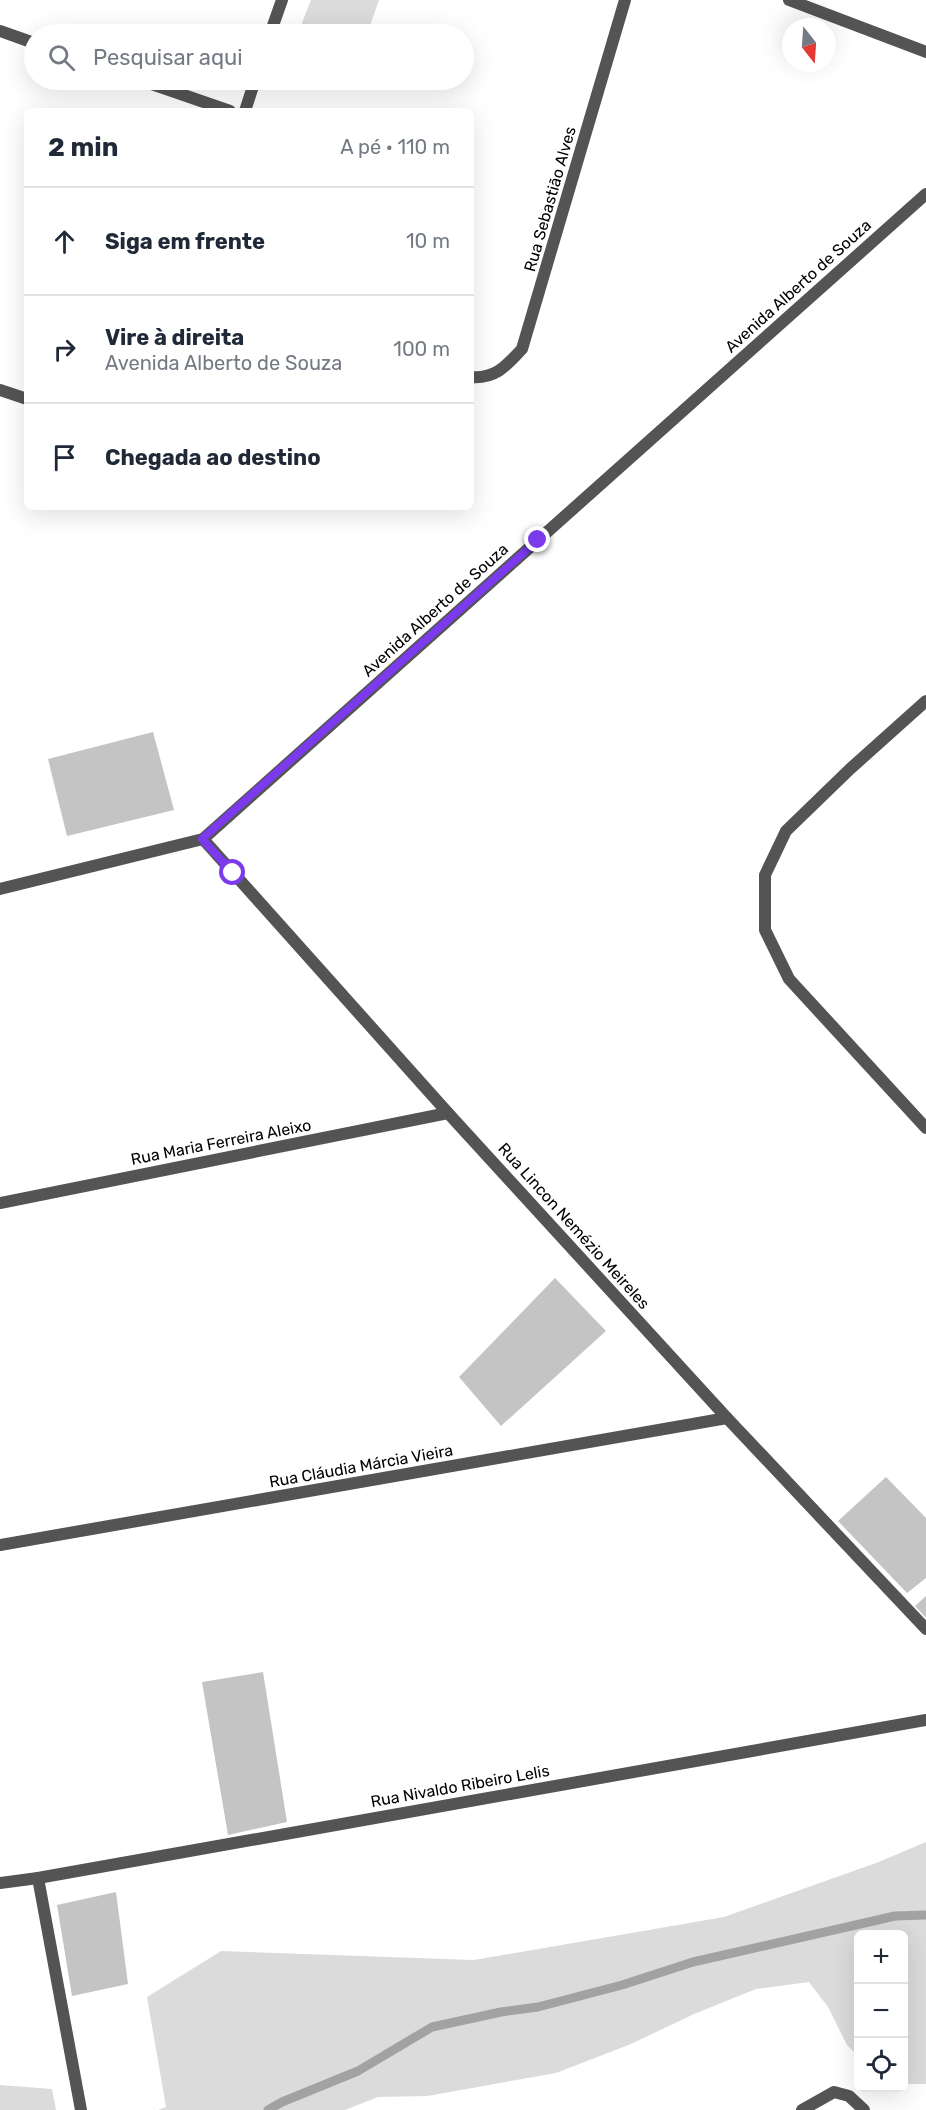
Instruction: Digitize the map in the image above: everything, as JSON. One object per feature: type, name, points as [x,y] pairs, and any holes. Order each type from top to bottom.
[{"type":"street","points":[[274,24],[282,0]]},
{"type":"street","name":"Rua Sebastião Alves","points":[[474,377],[501,371],[522,349],[626,0]]},
{"type":"street","points":[[789,0],[926,52]]},
{"type":"street","points":[[0,31],[24,39]]},
{"type":"street","points":[[169,90],[222,108]]},
{"type":"street","points":[[245,108],[251,90]]},
{"type":"street","name":"Avenida Alberto de Souza","points":[[0,889],[202,839],[926,194]]},
{"type":"street","points":[[0,390],[24,398]]},
{"type":"street","points":[[926,701],[850,769],[786,831],[765,875],[765,930],[789,979],[926,1128]]},
{"type":"street","name":"Rua Lincon Nemézio Meireles","points":[[202,839],[448,1113],[727,1418],[926,1629]]},
{"type":"street","name":"Rua Maria Ferreira Aleixo","points":[[0,1203],[448,1113]]},
{"type":"street","name":"Rua Cláudia Márcia Vieira","points":[[0,1545],[727,1418]]},
{"type":"street","name":"Rua Nivaldo Ribeiro Lelis","points":[[0,1883],[926,1720]]},
{"type":"street","points":[[38,1878],[81,2110]]},
{"type":"street","points":[[802,2110],[834,2092],[849,2096],[864,2110]]},
{"type":"shaded area","points":[[311,0],[379,0],[371,24],[302,24]]},
{"type":"shaded area","points":[[926,1842],[926,2084],[908,2084],[908,1930],[854,1930],[854,2052],[847,2045],[828,2007],[809,1982],[756,1989],[694,2014],[631,2044],[556,2073],[427,2096],[378,2097],[345,2110],[158,2110],[166,2107],[147,1997],[221,1951],[474,1960],[724,1917],[876,1863]]},
{"type":"shaded area","points":[[0,2085],[52,2089],[56,2110],[0,2110]]},
{"type":"building","points":[[153,732],[174,810],[67,836],[48,759]]},
{"type":"building","points":[[555,1278],[606,1331],[501,1426],[459,1377]]},
{"type":"building","points":[[886,1477],[926,1518],[926,1578],[907,1593],[838,1521]]},
{"type":"building","points":[[926,1596],[926,1618],[915,1606]]},
{"type":"building","points":[[263,1672],[287,1822],[228,1835],[202,1682]]},
{"type":"building","points":[[116,1892],[128,1984],[72,1996],[57,1905]]},
{"type":"waterway","points":[[268,2110],[358,2071],[432,2027],[501,2012],[538,2007],[622,1985],[693,1962],[895,1916],[926,1915]]},
{"type":"route","points":[[233,873],[202,839],[538,540]]}]
